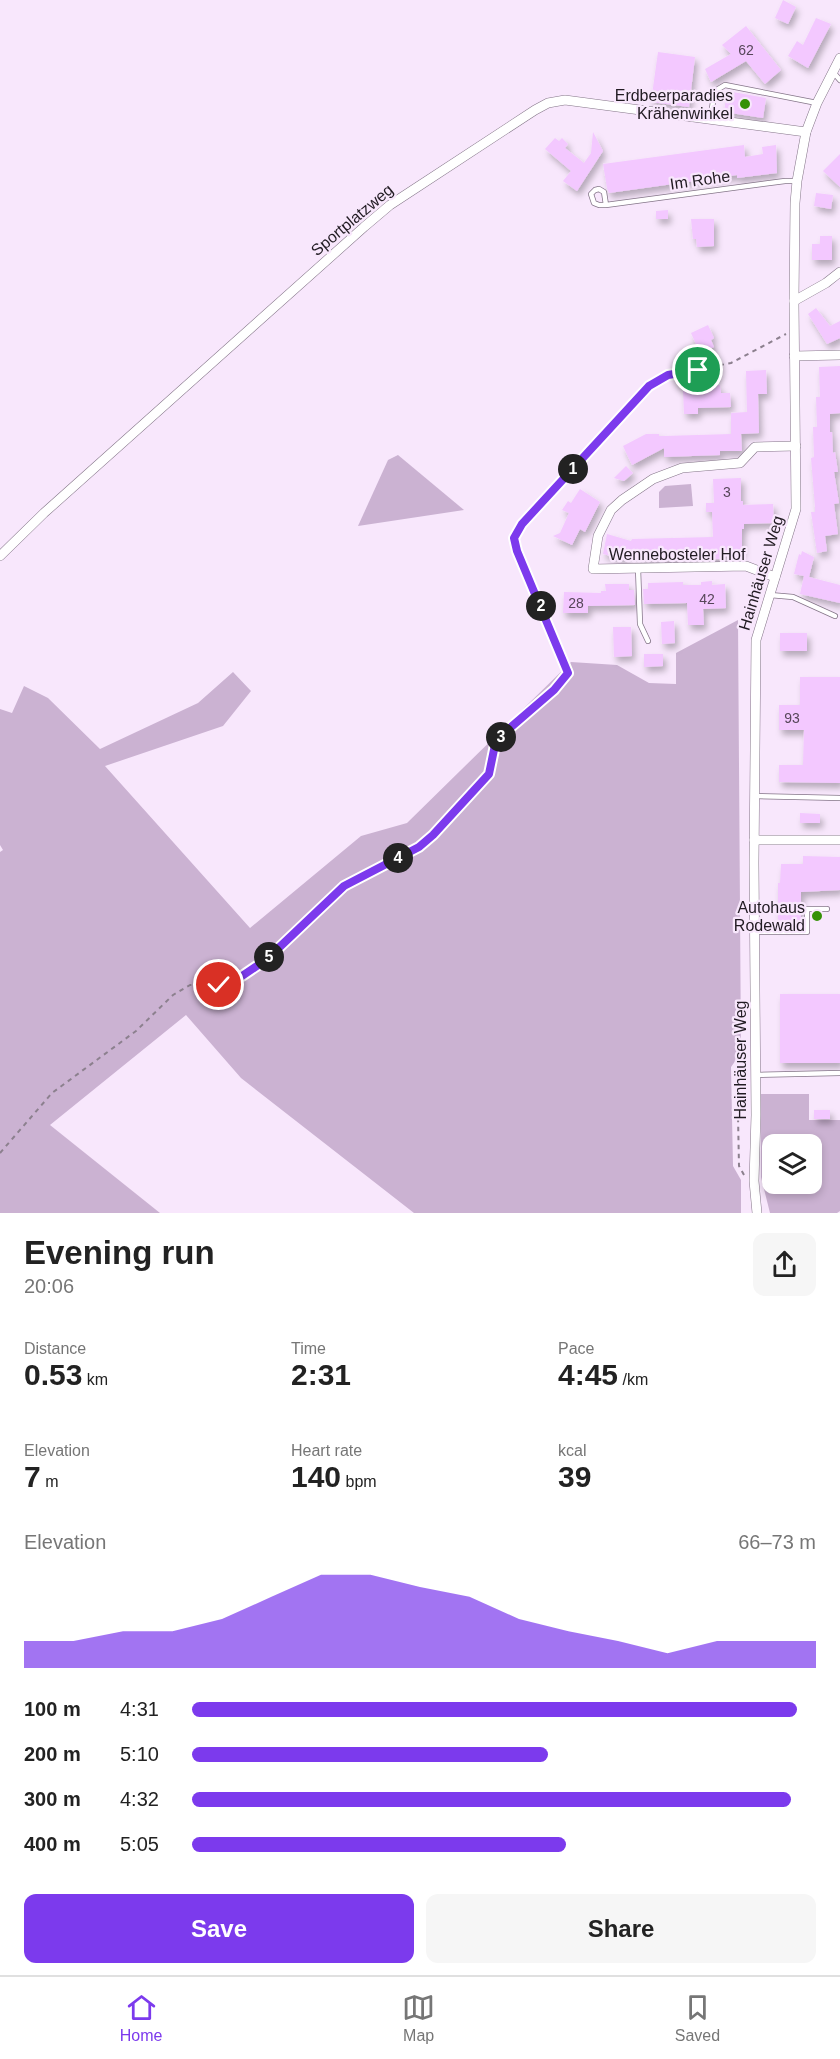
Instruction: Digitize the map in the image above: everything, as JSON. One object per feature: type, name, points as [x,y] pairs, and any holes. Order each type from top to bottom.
[{"type":"street","name":"Hainhäuser Weg","points":[[757,1213],[754,1181],[756,640],[796,509],[794,301],[797,181],[806,132],[817,103],[836,76],[840,58]]},
{"type":"street","name":"Sportplatzweg","points":[[0,556],[44,513],[390,205],[548,103],[565,100],[806,132]]},
{"type":"street","points":[[794,301],[826,284],[840,272]]},
{"type":"street","points":[[794,356],[840,355]]},
{"type":"street","name":"Wennebosteler Hof","points":[[775,577],[746,566],[593,569],[598,536],[611,510],[653,479],[682,468],[740,464],[755,447],[796,446]]},
{"type":"street","points":[[754,840],[840,840]]},
{"type":"lane","points":[[710,119],[715,91],[725,85],[817,103]]},
{"type":"lane","name":"Im Rohe","points":[[606,205],[797,181]]},
{"type":"lane","points":[[638,568],[640,624],[648,640]]},
{"type":"lane","points":[[769,595],[794,597],[835,616]]},
{"type":"lane","points":[[754,796],[840,798]]},
{"type":"lane","points":[[754,932],[807,932],[807,909],[827,909]]},
{"type":"lane","points":[[756,1075],[840,1073]]},
{"type":"path","points":[[0,1153],[52,1093],[136,1031],[173,995],[190,985],[219,985],[242,976],[267,959],[344,886],[419,847],[433,835],[489,774],[496,740],[554,690],[568,673],[517,551],[514,538],[522,524],[649,386],[668,375],[731,363],[794,330]]},
{"type":"shaded area","points":[[398,455],[464,510],[358,526],[388,460]]},
{"type":"shaded area","points":[[691,484],[693,506],[659,508],[659,492],[665,486]]},
{"type":"shaded area","points":[[738,620],[741,1053],[731,1067],[733,1166],[741,1180],[741,1213],[414,1213],[241,1078],[186,1015],[50,1125],[160,1213],[0,1213],[0,852],[3,850],[0,845],[0,709],[12,713],[24,686],[48,698],[100,749],[198,703],[233,672],[251,691],[223,726],[105,766],[250,928],[361,836],[407,823],[571,662],[617,665],[649,683],[676,684],[676,653]]},
{"type":"shaded area","points":[[761,1094],[809,1094],[809,1120],[840,1120],[840,1211],[837,1213],[770,1213],[765,1194],[822,1194],[822,1134],[762,1134],[762,1181]]},
{"type":"building","points":[[783,0],[796,7],[788,24],[775,18]]},
{"type":"building","points":[[816,18],[831,24],[808,68],[788,56],[797,41],[803,45]]},
{"type":"building","points":[[746,26],[781,70],[765,84],[746,61],[711,82],[705,69],[731,54],[722,45]]},
{"type":"building","points":[[658,52],[695,57],[689,107],[651,102]]},
{"type":"building","name":"Erdbeerparadies Krähenwinkel","points":[[727,91],[766,98],[763,118],[724,112]]},
{"type":"building","points":[[593,132],[603,151],[577,191],[563,181],[571,171],[545,149],[555,138],[559,141],[562,138],[568,144],[565,148],[584,163],[591,153]]},
{"type":"building","points":[[744,145],[745,157],[763,154],[762,147],[776,145],[777,173],[737,178],[737,175],[609,193],[607,188],[603,164]]},
{"type":"building","points":[[840,154],[840,187],[823,171]]},
{"type":"building","points":[[816,193],[833,195],[831,209],[814,206]]},
{"type":"building","points":[[668,210],[668,219],[656,219],[656,211]]},
{"type":"building","points":[[691,219],[714,219],[714,246],[697,247],[696,239],[693,239]]},
{"type":"building","points":[[820,236],[832,236],[832,260],[812,260],[812,244],[820,244]]},
{"type":"building","points":[[816,308],[830,326],[840,321],[840,338],[827,344],[808,314]]},
{"type":"building","points":[[708,325],[714,338],[711,340],[714,347],[700,353],[691,333]]},
{"type":"building","points":[[840,366],[840,413],[830,414],[830,432],[832,432],[833,453],[835,452],[838,472],[834,472],[839,503],[834,504],[838,534],[825,536],[827,551],[817,553],[811,512],[815,512],[815,507],[811,458],[814,457],[813,427],[817,427],[816,397],[820,397],[819,367]]},
{"type":"building","points":[[766,370],[767,394],[758,394],[759,433],[741,434],[742,451],[720,451],[720,455],[664,457],[664,448],[632,465],[623,446],[646,434],[664,436],[731,434],[731,413],[747,412],[746,371]]},
{"type":"building","points":[[720,385],[721,393],[730,393],[731,407],[698,408],[698,414],[684,414],[683,390],[709,390],[709,386]]},
{"type":"building","points":[[626,466],[633,473],[624,481],[614,478]]},
{"type":"building","points":[[741,478],[743,505],[773,504],[774,523],[744,524],[742,554],[723,554],[724,559],[642,560],[627,554],[625,560],[603,554],[607,534],[631,541],[632,539],[713,537],[712,512],[706,512],[706,503],[714,503],[713,479]]},
{"type":"building","points":[[580,489],[600,502],[585,532],[580,529],[572,545],[553,536],[560,533],[569,513],[562,510],[568,501],[571,503]]},
{"type":"building","points":[[802,551],[814,557],[809,577],[840,585],[840,603],[800,594],[804,576],[794,574],[799,554],[801,555]]},
{"type":"building","points":[[712,581],[712,585],[725,584],[726,608],[703,609],[704,625],[688,625],[687,603],[644,604],[643,589],[648,589],[648,583],[683,582],[683,585],[701,585],[701,582]]},
{"type":"building","points":[[605,584],[629,584],[629,590],[634,590],[635,605],[588,606],[588,613],[563,613],[564,592],[601,593],[601,591],[606,591]]},
{"type":"building","points":[[674,621],[675,643],[662,644],[661,622]]},
{"type":"building","points":[[613,627],[631,627],[632,656],[614,657]]},
{"type":"building","points":[[780,633],[807,633],[807,651],[780,651]]},
{"type":"building","points":[[644,654],[663,654],[663,666],[644,667]]},
{"type":"building","points":[[800,677],[840,677],[840,783],[779,782],[779,765],[803,765],[804,730],[779,730],[779,705],[800,705]]},
{"type":"building","points":[[800,813],[820,814],[820,823],[800,823]]},
{"type":"building","points":[[803,856],[840,857],[840,890],[801,892],[801,925],[778,925],[778,883],[780,883],[781,864],[803,864]]},
{"type":"building","points":[[780,994],[840,994],[840,1063],[780,1063]]},
{"type":"building","points":[[814,1110],[830,1110],[830,1119],[814,1119]]},
{"type":"place","name":"Erdbeerparadies Krähenwinkel","points":[[745,104]]},
{"type":"place","name":"Autohaus Rodewald","points":[[817,916]]},
{"type":"route","points":[[219,985],[242,976],[267,959],[344,886],[419,847],[433,835],[489,774],[496,740],[554,690],[568,673],[517,551],[514,538],[522,524],[649,386],[668,375],[698,370]]}]
